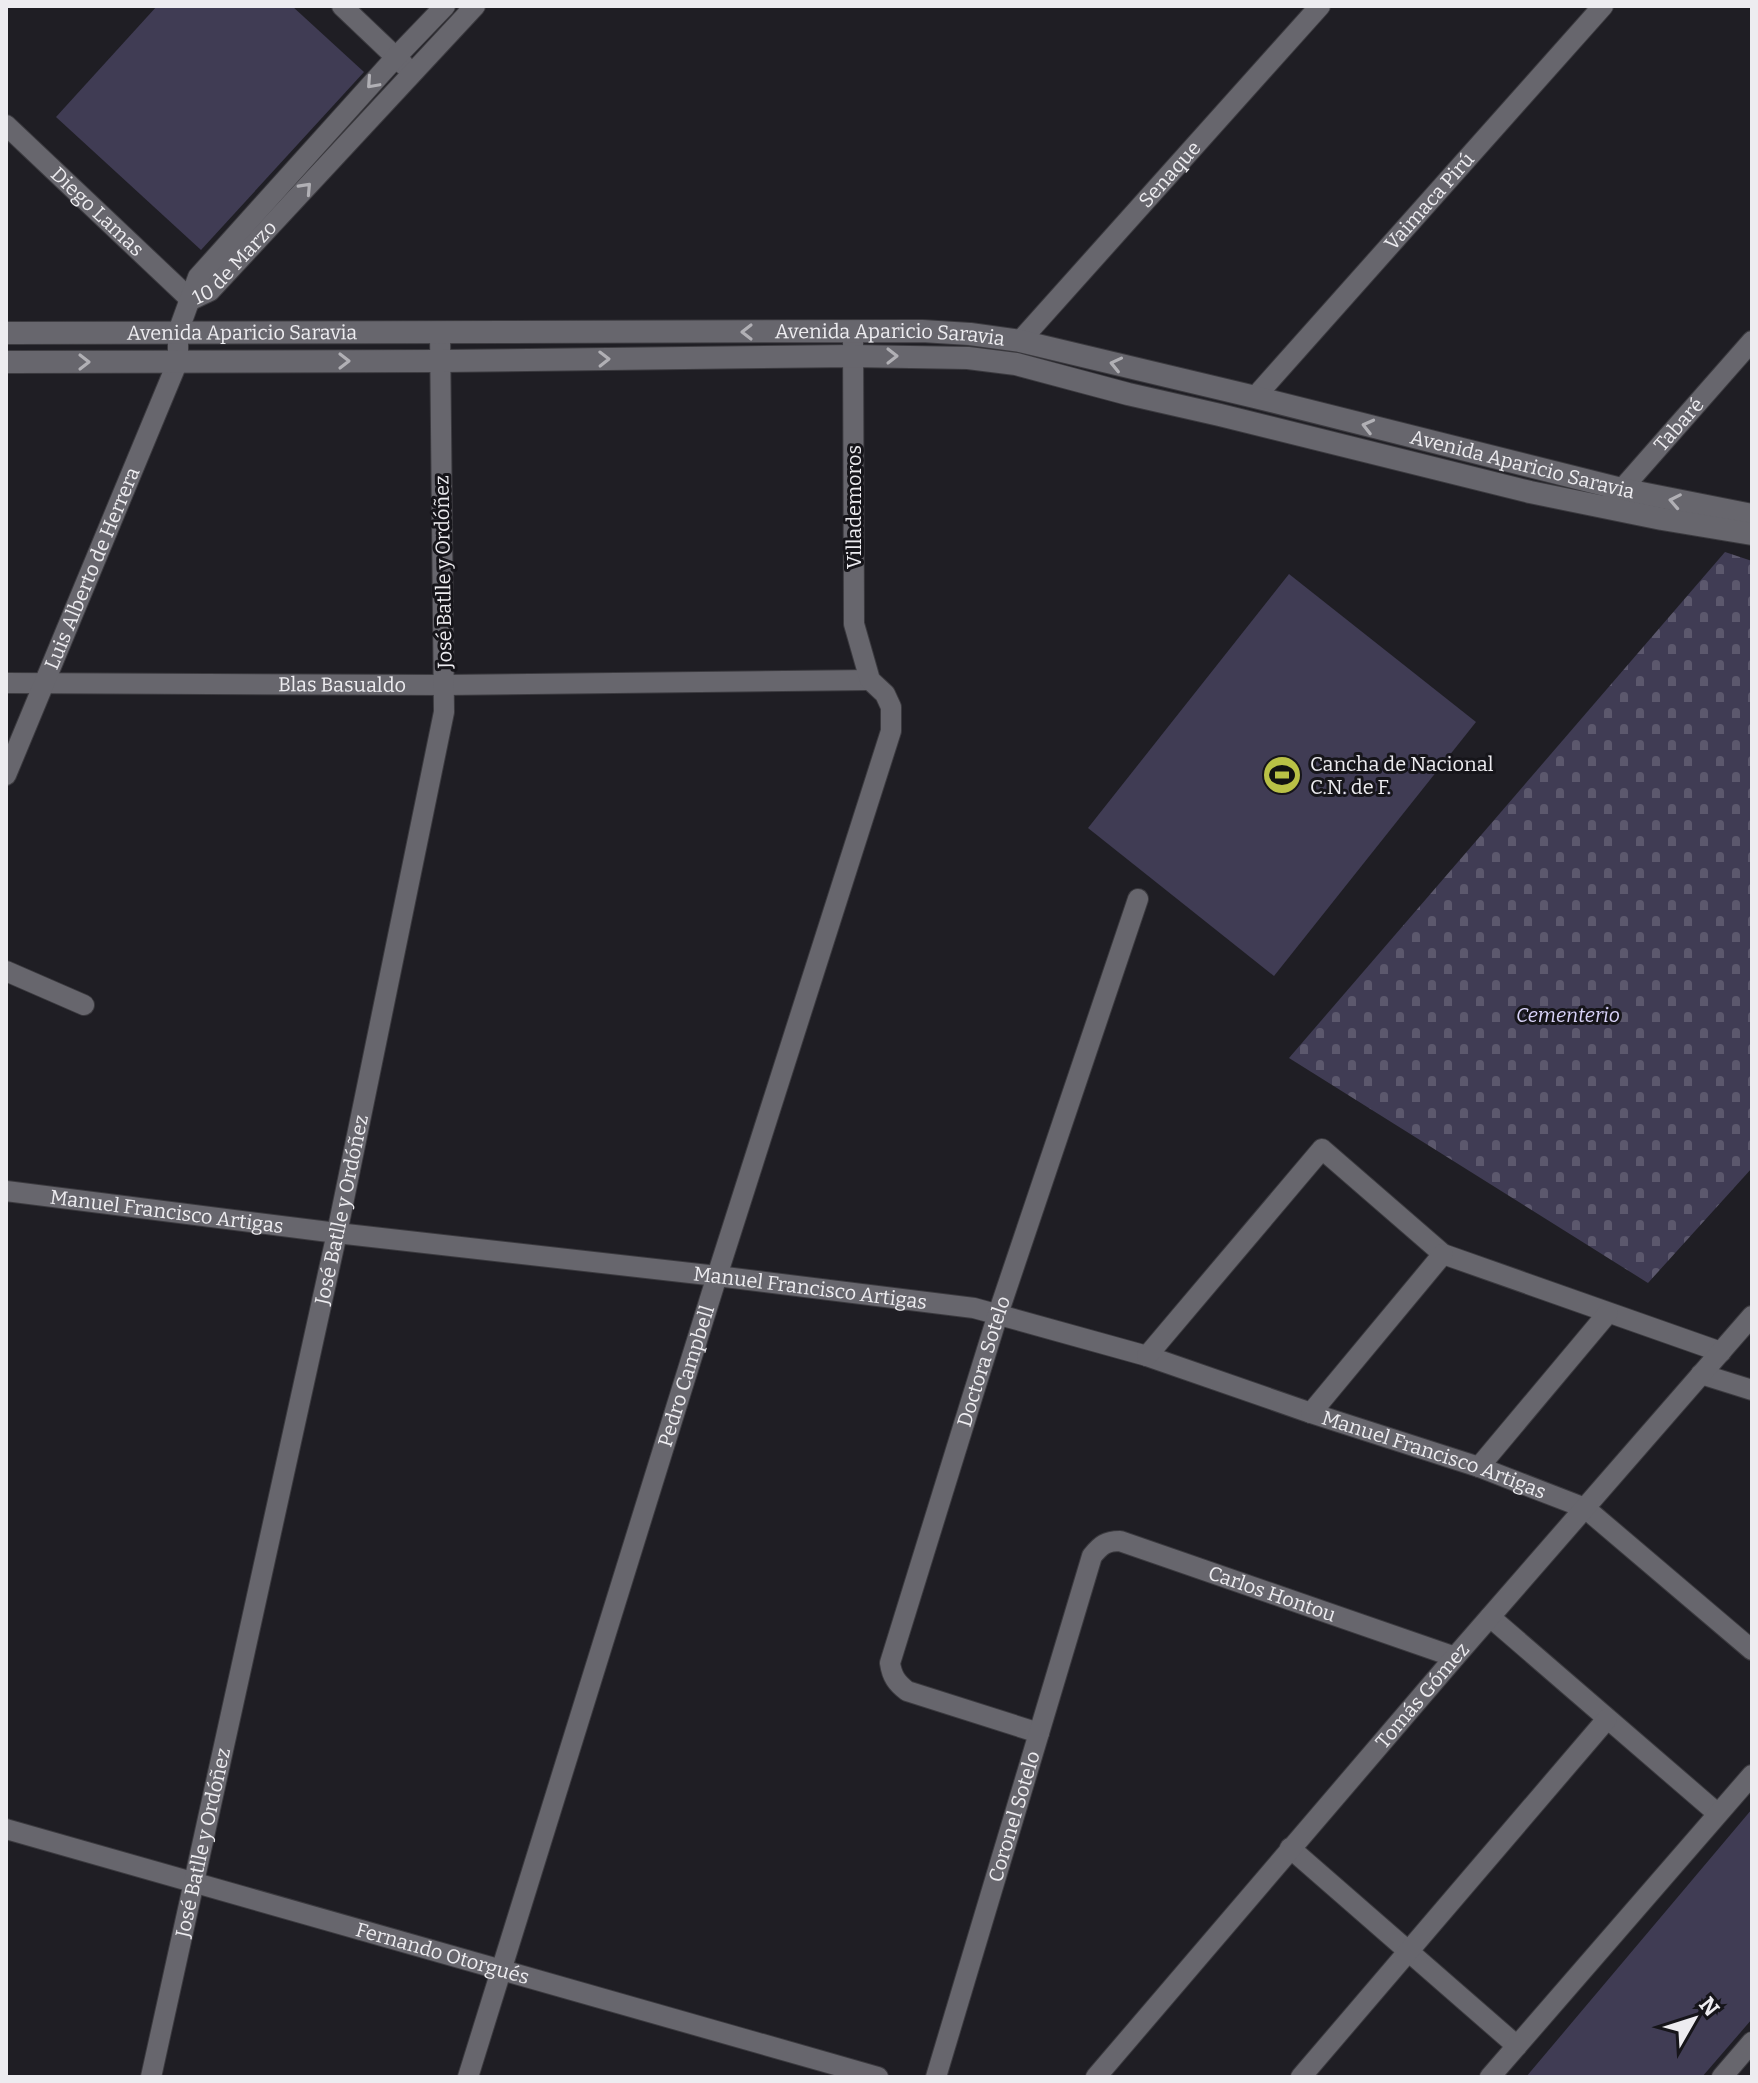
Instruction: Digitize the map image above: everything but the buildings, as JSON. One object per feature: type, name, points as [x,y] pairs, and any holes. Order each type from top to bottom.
[{"type":"street","points":[[342,6],[413,72]]},
{"type":"street","name":"10 de Marzo","points":[[191,300],[198,277],[445,6]]},
{"type":"street","name":"10 de Marzo","points":[[191,300],[210,291],[475,6]]},
{"type":"street","name":"Senaque","points":[[1020,341],[1320,6]]},
{"type":"street","name":"Vaimaca Pirú","points":[[1255,397],[1603,6]]},
{"type":"street","name":"Diego Lamas","points":[[6,125],[191,300]]},
{"type":"street","points":[[178,361],[178,332],[191,300]]},
{"type":"street","name":"Villademoros","points":[[853,331],[854,624],[870,680]]},
{"type":"street","name":"Avenida Aparicio Saravia","points":[[6,333],[922,331],[970,334],[1020,341],[1621,489],[1752,515]]},
{"type":"street","name":"José Batlle y Ordóñez","points":[[151,2077],[337,1233],[444,712],[440,332]]},
{"type":"street","points":[[968,358],[970,334]]},
{"type":"street","name":"Tabaré","points":[[1606,507],[1752,341]]},
{"type":"street","name":"Avenida Aparicio Saravia","points":[[6,362],[853,356],[968,358],[1016,364],[1530,492],[1752,534]]},
{"type":"street","name":"Luis Alberto de Herrera","points":[[6,775],[178,361]]},
{"type":"street","name":"Blas Basualdo","points":[[6,683],[444,685],[870,680]]},
{"type":"street","name":"Pedro Campbell","points":[[468,2077],[717,1276],[891,731],[891,707],[885,694],[870,680]]},
{"type":"street","name":"Doctora Sotelo","points":[[1039,1733],[907,1691],[892,1675],[890,1663],[998,1314],[1138,899]]},
{"type":"street","points":[[6,971],[84,1005]]},
{"type":"street","points":[[1147,1356],[1322,1149],[1443,1254],[1721,1352]]},
{"type":"street","name":"Manuel Francisco Artigas","points":[[6,1191],[337,1233],[717,1276],[974,1308],[998,1314],[1147,1356],[1479,1467],[1585,1508],[1752,1650]]},
{"type":"street","points":[[1311,1413],[1443,1254]]},
{"type":"street","points":[[1479,1467],[1608,1313]]},
{"type":"street","name":"Tomás Gómez","points":[[1096,2077],[1290,1848],[1752,1316]]},
{"type":"street","points":[[1701,1374],[1752,1390]]},
{"type":"street","name":"Carlos Hontou","points":[[1092,1556],[1108,1541],[1120,1541],[1455,1657]]},
{"type":"street","name":"Coronel Sotelo","points":[[936,2077],[1092,1556]]},
{"type":"street","points":[[1490,1617],[1717,1813]]},
{"type":"street","points":[[1301,2077],[1607,1719]]},
{"type":"street","points":[[1490,2077],[1752,1775]]},
{"type":"street","name":"Fernando Otorgués","points":[[6,1829],[878,2077]]},
{"type":"street","points":[[1290,1848],[1517,2046]]},
{"type":"street","points":[[1722,2077],[1752,2042]]},
{"type":"green space","points":[[157,6],[292,6],[364,72],[201,250],[56,117]]},
{"type":"green space","name":"Cementerio","points":[[1725,552],[1752,561],[1752,1168],[1648,1283],[1289,1058]]},
{"type":"green space","name":"Cancha de Nacional C.N. de F.","points":[[1289,574],[1476,722],[1274,976],[1088,828]]},
{"type":"green space","points":[[1752,1809],[1752,2019],[1702,2077],[1526,2077]]},
{"type":"place","name":"Cancha de Nacional C.N. de F.","points":[[1282,775]]}]
